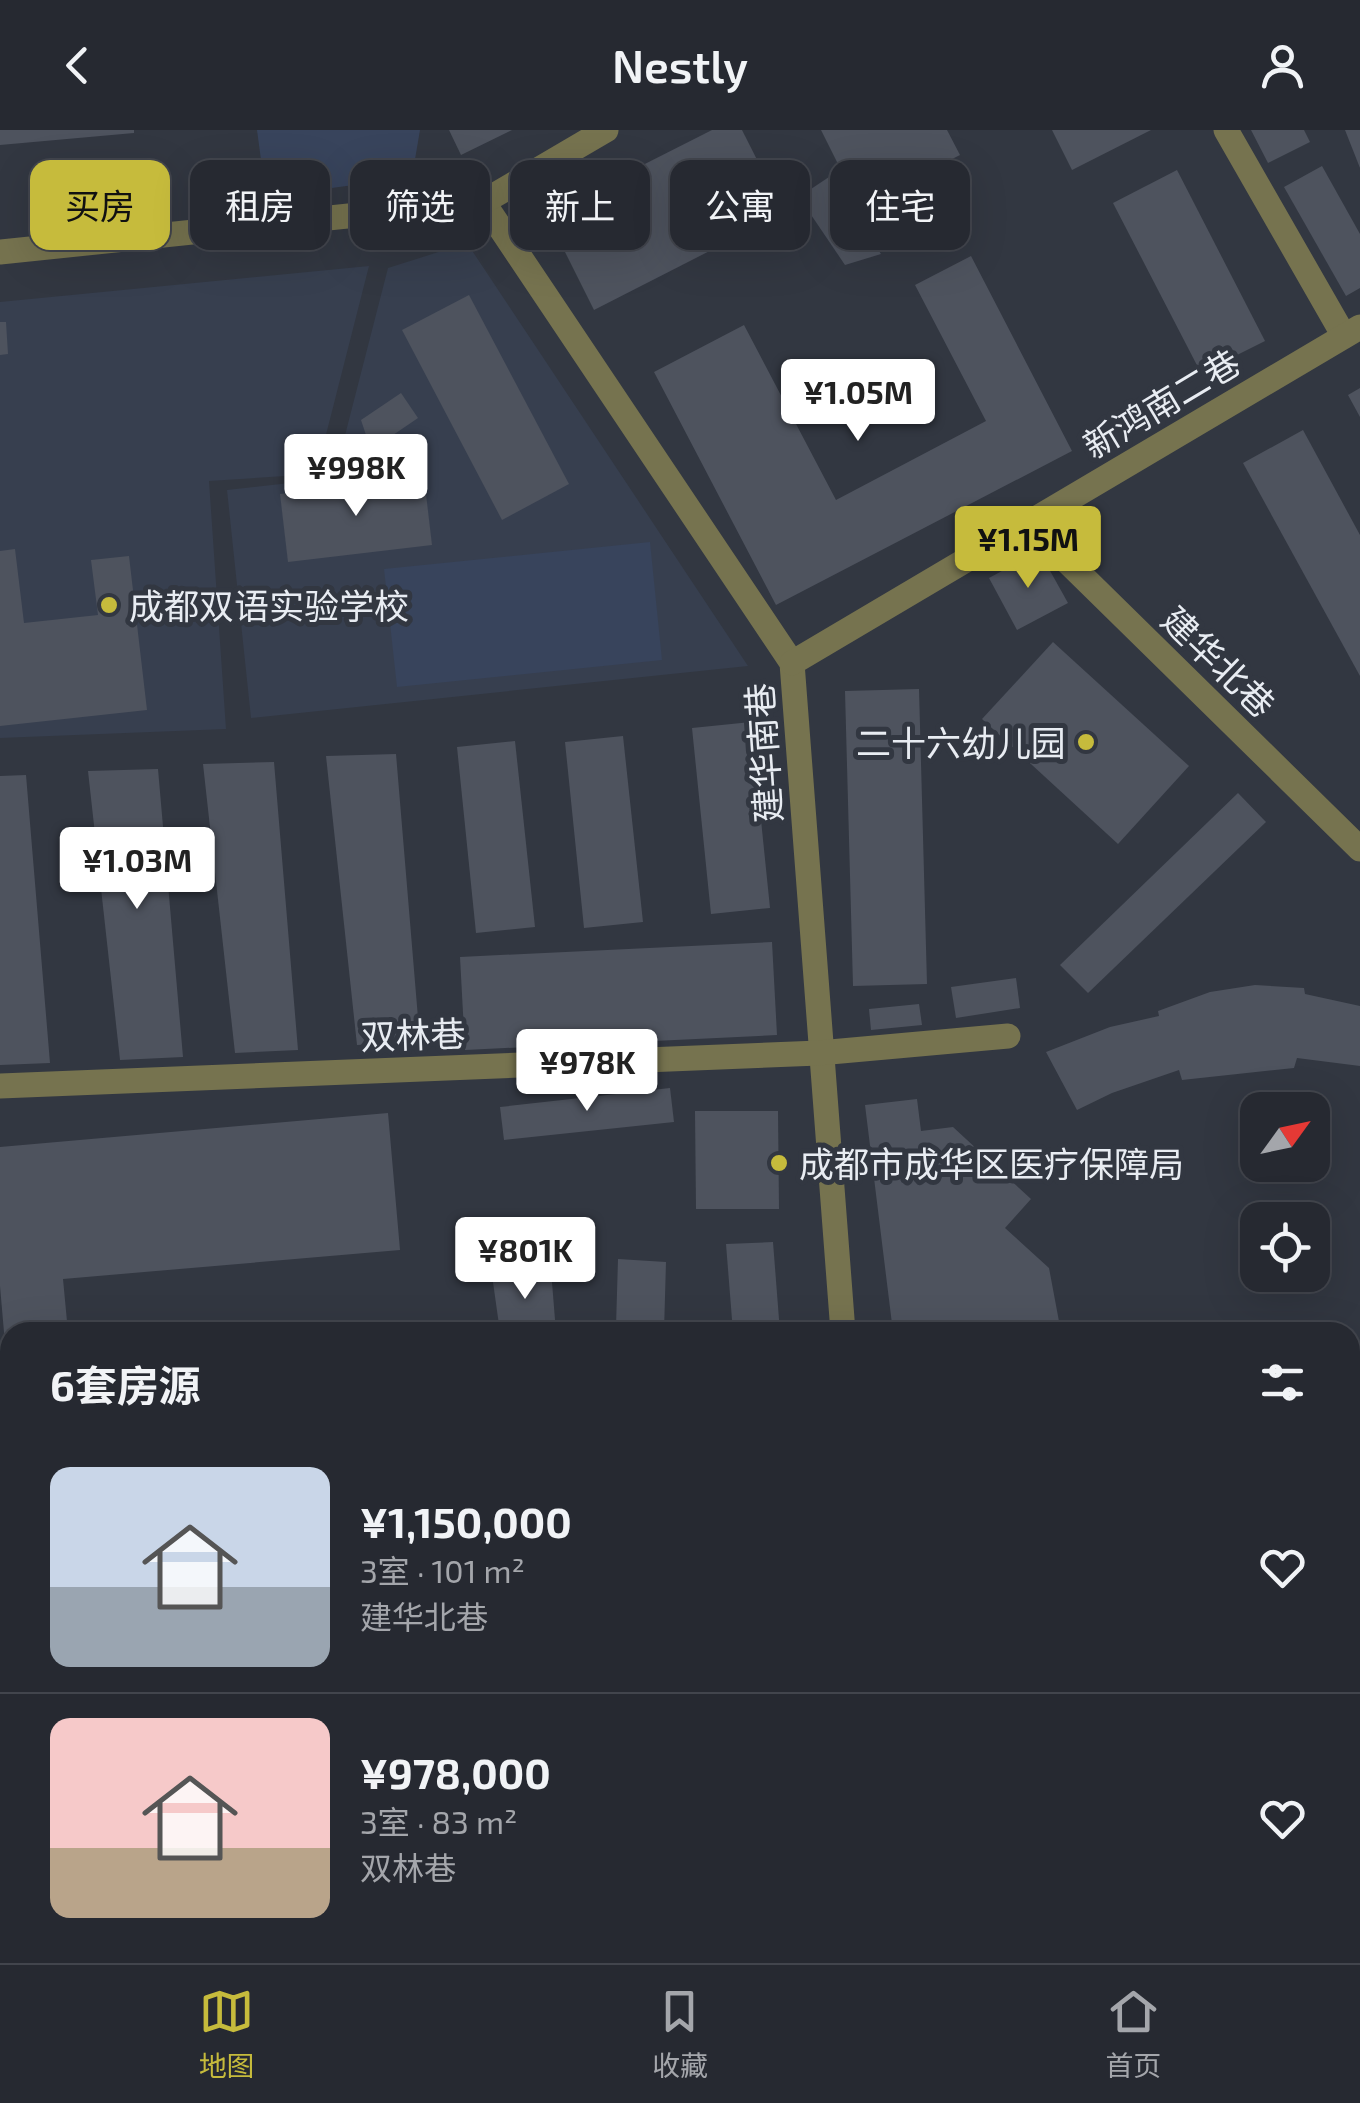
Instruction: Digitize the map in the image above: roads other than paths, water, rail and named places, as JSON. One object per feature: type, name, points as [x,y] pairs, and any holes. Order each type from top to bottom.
[{"type":"street","points":[[490,198],[606,130]]},
{"type":"street","points":[[1226,130],[1352,331]]},
{"type":"street","name":"建华南巷","points":[[490,212],[792,663],[842,1322]]},
{"type":"street","points":[[0,252],[350,216]]},
{"type":"street","name":"新鸿南二巷","points":[[792,663],[1352,331]]},
{"type":"street","name":"建华北巷","points":[[1028,523],[1360,849]]},
{"type":"street","name":"双林巷","points":[[0,1086],[820,1053],[1008,1036]]},
{"type":"place","name":"成都双语实验学校","points":[[109,605]]},
{"type":"place","name":"二十六幼儿园","points":[[1086,742]]},
{"type":"place","name":"成都市成华区医疗保障局","points":[[779,1163]]}]
